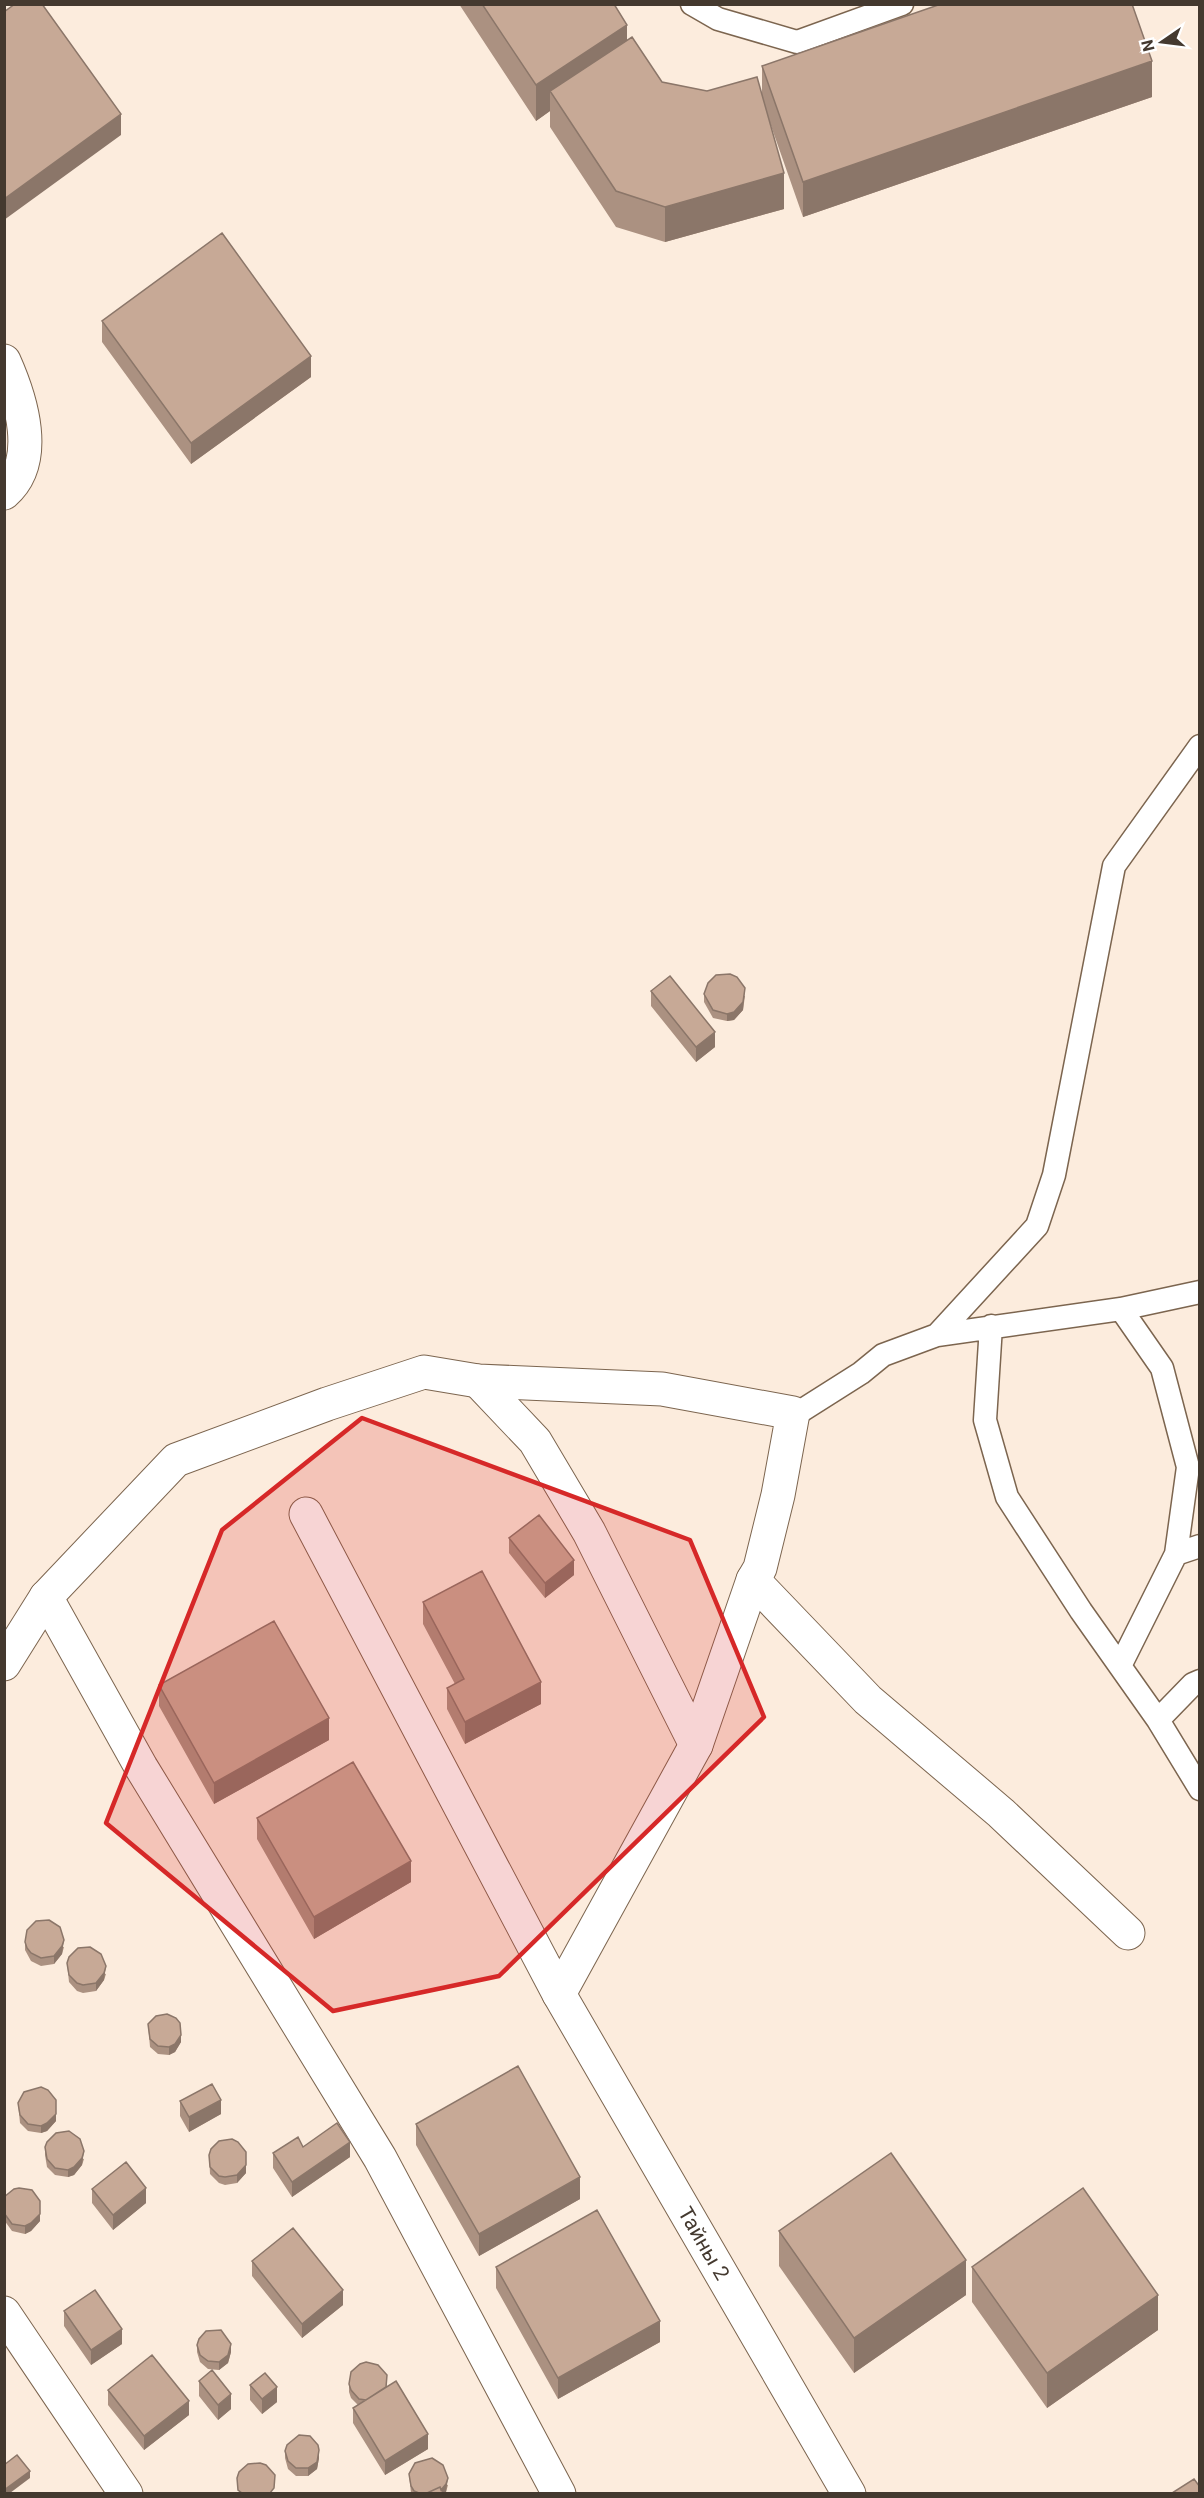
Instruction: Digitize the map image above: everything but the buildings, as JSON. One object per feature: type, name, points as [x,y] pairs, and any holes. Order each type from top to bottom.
[{"type":"street","points":[[4,361],[12,377],[22,416],[26,453],[13,486],[4,493]]},
{"type":"street","points":[[4,1664],[46,1597],[176,1460],[327,1404],[424,1372],[478,1381],[662,1389],[793,1413],[760,1568],[753,1580],[696,1745],[560,1994]]},
{"type":"street","points":[[478,1381],[535,1441],[589,1532],[696,1745]]},
{"type":"street","name":"Тайны 2","points":[[306,1514],[560,1994],[849,2493]]},
{"type":"street","points":[[753,1580],[868,1700],[1001,1813],[1128,1933]]},
{"type":"street","points":[[46,1597],[141,1767],[380,2158],[559,2493]]},
{"type":"street","points":[[4,2313],[126,2493]]},
{"type":"lane","points":[[692,4],[718,19],[797,42],[902,4]]},
{"type":"lane","points":[[936,1335],[1037,1226],[1054,1175],[1114,866],[1200,746]]},
{"type":"lane","points":[[793,1413],[801,1411],[851,1379],[883,1355],[936,1335],[1121,1309],[1200,1292]]},
{"type":"lane","points":[[1120,1666],[1176,1554],[1188,1467],[1162,1368],[1121,1309]]},
{"type":"lane","points":[[991,1326],[985,1420],[1007,1497],[1196,1780]]},
{"type":"lane","points":[[1176,1554],[1200,1546]]},
{"type":"lane","points":[[1158,1720],[1193,1684],[1200,1681]]},
{"type":"highlighted area","points":[[362,1418],[690,1540],[764,1717],[499,1976],[333,2011],[106,1823],[222,1530]]}]
